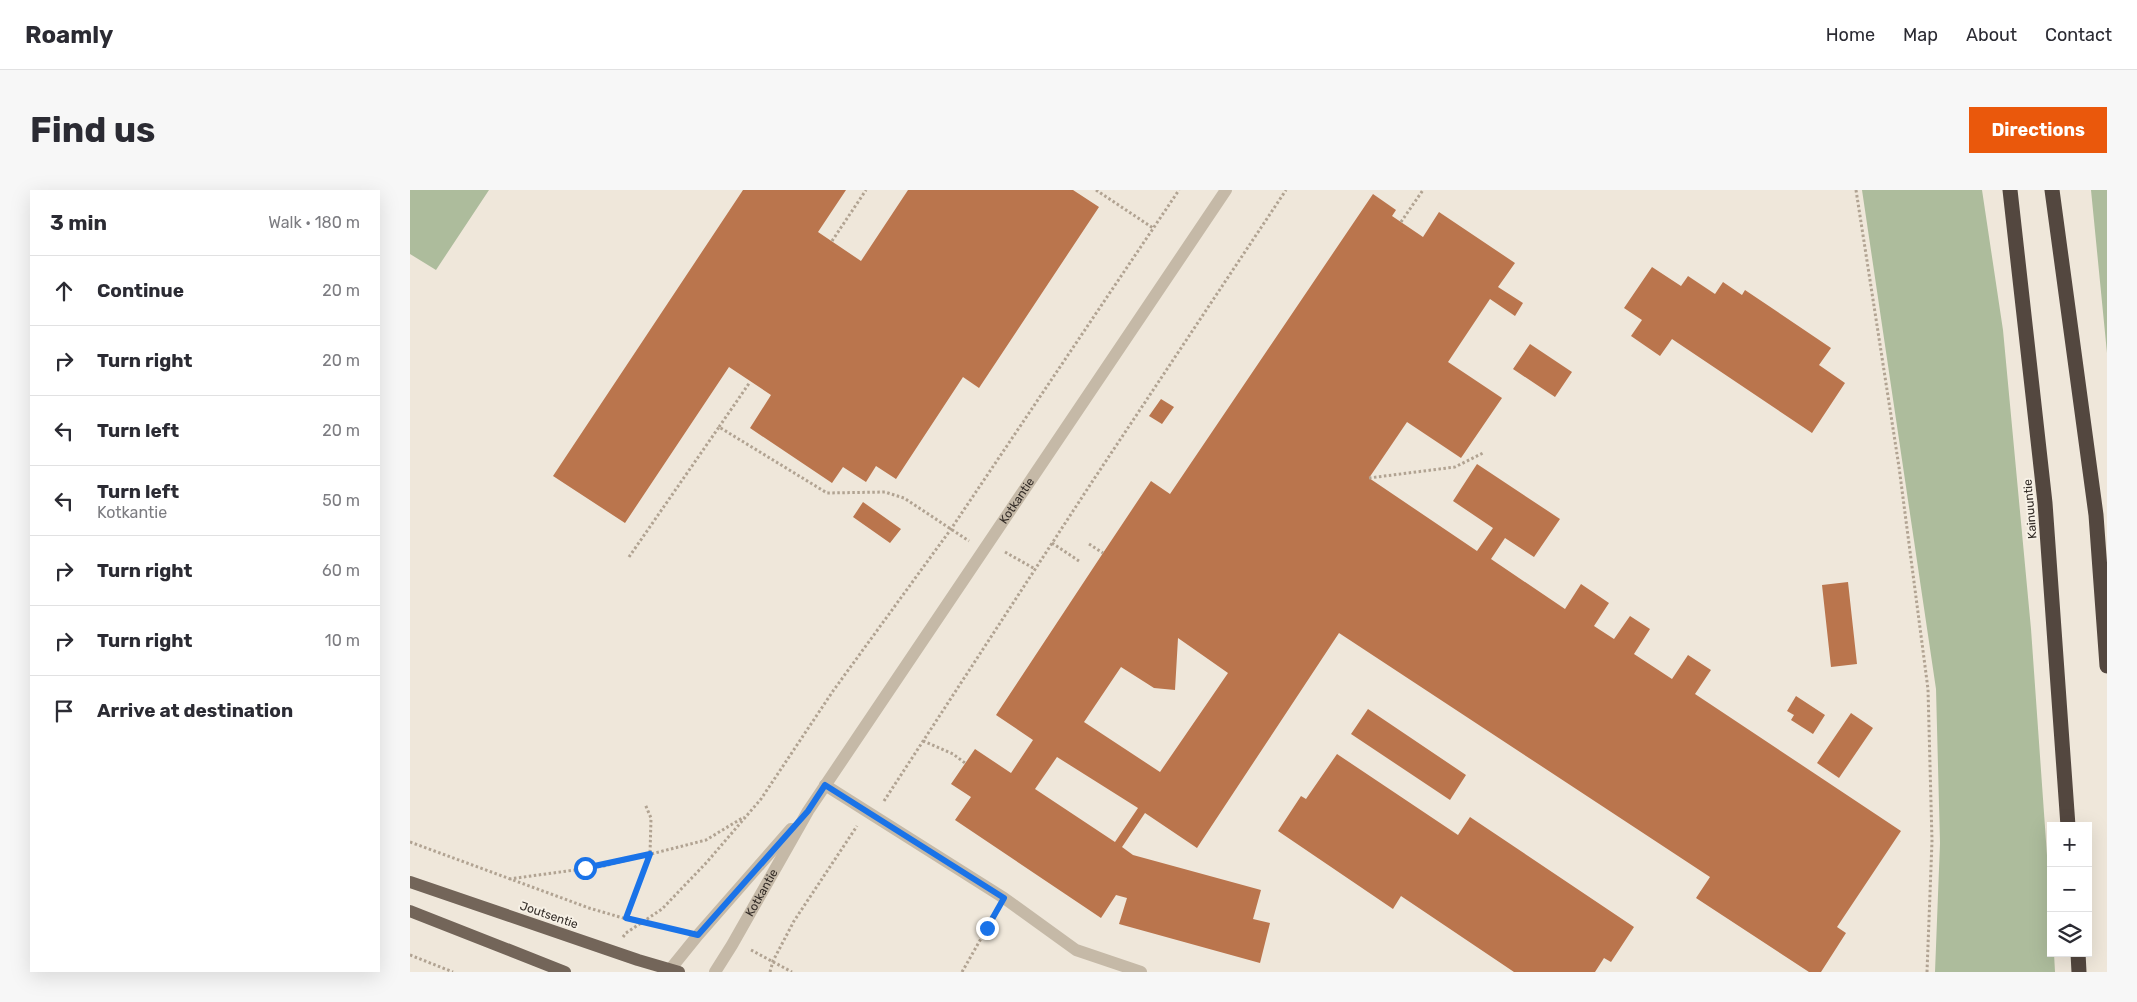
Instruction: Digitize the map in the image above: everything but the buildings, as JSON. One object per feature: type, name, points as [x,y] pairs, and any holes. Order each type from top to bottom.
[{"type":"highway","name":"Kainuuntie","points":[[2010,190],[2045,503],[2068,822]]},
{"type":"highway","points":[[2052,190],[2096,515],[2107,666]]},
{"type":"highway","points":[[2078,957],[2079,972]]},
{"type":"main road","name":"Joutsentie","points":[[410,882],[673,971]]},
{"type":"main road","points":[[410,911],[565,972]]},
{"type":"street","name":"Kotkantie","points":[[715,972],[808,811],[1226,190]]},
{"type":"street","points":[[825,785],[1004,898],[1076,950],[1140,972]]},
{"type":"street","name":"Kotkantie","points":[[673,971],[698,935],[808,811]]},
{"type":"path","points":[[832,241],[866,190]]},
{"type":"path","points":[[1096,190],[1153,228]]},
{"type":"path","points":[[614,952],[626,933],[662,909],[707,862],[761,799],[833,691],[951,529],[1179,190]]},
{"type":"path","points":[[770,972],[773,961],[794,921],[863,818],[875,815],[1052,543],[1286,190]]},
{"type":"path","points":[[1402,222],[1423,190]]},
{"type":"path","points":[[1856,190],[1899,467],[1928,688],[1932,841],[1927,972]]},
{"type":"path","points":[[629,558],[750,382]]},
{"type":"path","points":[[719,427],[828,493],[885,492],[904,498],[968,540],[989,543],[1035,570]]},
{"type":"path","points":[[1369,478],[1456,467],[1483,453]]},
{"type":"path","points":[[1052,543],[1079,561]]},
{"type":"path","points":[[1089,544],[1103,553]]},
{"type":"path","points":[[923,741],[953,754],[965,763]]},
{"type":"path","points":[[626,918],[650,854],[651,818],[645,804]]},
{"type":"path","points":[[508,879],[604,866],[706,840],[748,815]]},
{"type":"path","points":[[410,842],[589,908],[640,923],[698,935]]},
{"type":"path","points":[[962,972],[1004,898]]},
{"type":"path","points":[[732,945],[756,952],[792,972]]},
{"type":"path","points":[[410,955],[453,972]]},
{"type":"green space","points":[[410,190],[489,190],[436,270],[410,254]]},
{"type":"green space","points":[[1862,190],[1982,190],[2003,330],[2031,629],[2047,855],[2047,957],[2054,957],[2055,972],[1935,972],[1940,843],[1936,689]]},
{"type":"green space","points":[[2091,190],[2107,190],[2107,353]]},
{"type":"route","points":[[585,868],[604,866],[650,854],[626,918],[640,923],[698,935],[808,811],[825,785],[1004,898],[987,928]]}]
